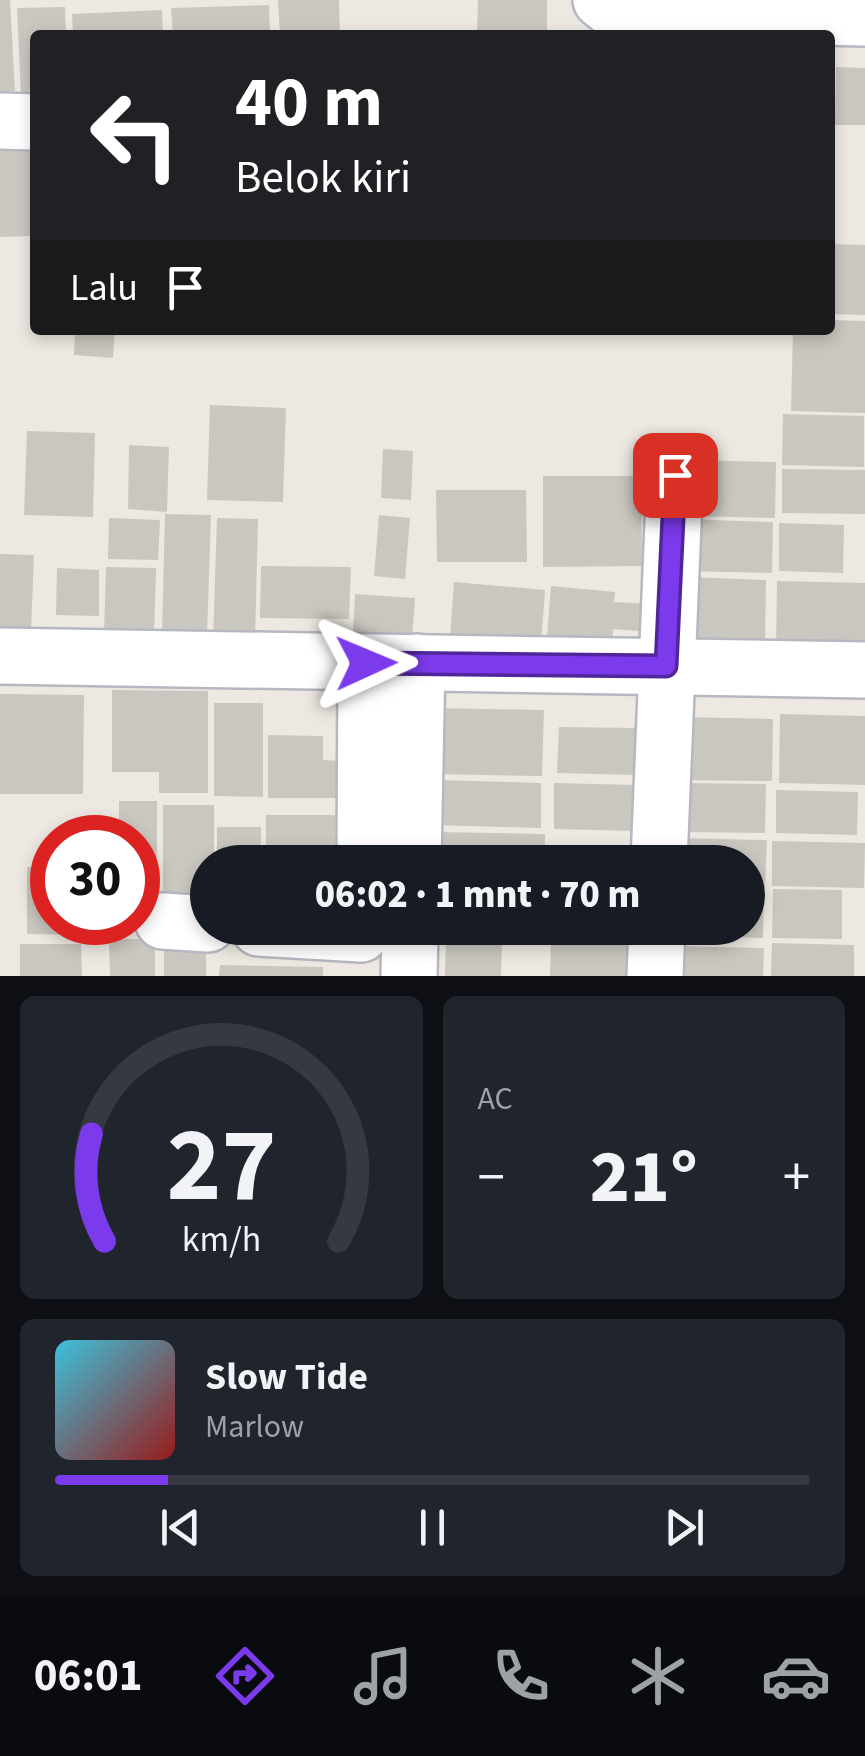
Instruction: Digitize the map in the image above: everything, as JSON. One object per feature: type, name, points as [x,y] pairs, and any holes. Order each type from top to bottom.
[{"type":"street","points":[[601,0],[611,8],[636,14],[865,18]]},
{"type":"street","points":[[0,121],[30,122]]},
{"type":"street","points":[[660,845],[675,475]]},
{"type":"street","points":[[0,656],[865,670]]},
{"type":"street","points":[[367,845],[392,663]]},
{"type":"street","points":[[392,663],[412,845]]},
{"type":"street","points":[[377,945],[409,976]]},
{"type":"street","points":[[655,976],[656,945]]},
{"type":"building","points":[[0,0],[10,0],[15,91],[0,91]]},
{"type":"building","points":[[278,0],[339,0],[340,30],[280,30]]},
{"type":"building","points":[[478,0],[547,0],[547,30],[477,30]]},
{"type":"building","points":[[269,5],[270,30],[173,30],[171,8]]},
{"type":"building","points":[[65,7],[66,30],[30,30],[30,95],[21,95],[17,8]]},
{"type":"building","points":[[162,10],[163,30],[73,30],[72,14]]},
{"type":"building","points":[[836,67],[865,68],[865,125],[835,125]]},
{"type":"building","points":[[30,139],[30,236],[0,237],[0,141]]},
{"type":"building","points":[[835,244],[865,245],[865,315],[835,314]]},
{"type":"building","points":[[835,320],[865,321],[865,413],[791,411],[793,335],[835,335]]},
{"type":"building","points":[[75,335],[115,335],[113,358],[74,355]]},
{"type":"building","points":[[210,405],[286,408],[283,502],[207,500]]},
{"type":"building","points":[[783,414],[864,416],[864,467],[782,465]]},
{"type":"building","points":[[27,431],[95,433],[93,517],[24,515]]},
{"type":"building","points":[[129,445],[169,447],[167,512],[128,509]]},
{"type":"building","points":[[383,449],[413,451],[411,500],[381,498]]},
{"type":"building","points":[[688,460],[776,462],[775,518],[687,516]]},
{"type":"building","points":[[782,469],[865,470],[865,514],[782,513]]},
{"type":"building","points":[[543,476],[641,476],[642,566],[543,567]]},
{"type":"building","points":[[436,490],[526,490],[527,562],[437,562]]},
{"type":"building","points":[[165,514],[211,515],[207,636],[162,634]]},
{"type":"building","points":[[379,515],[410,518],[405,579],[374,576]]},
{"type":"building","points":[[109,518],[160,520],[158,560],[108,559]]},
{"type":"building","points":[[217,518],[258,519],[255,642],[213,641]]},
{"type":"building","points":[[680,519],[773,522],[772,573],[679,571]]},
{"type":"building","points":[[779,523],[844,525],[843,573],[779,571]]},
{"type":"building","points":[[0,554],[34,555],[31,631],[0,631]]},
{"type":"building","points":[[261,566],[351,567],[349,619],[260,618]]},
{"type":"building","points":[[106,567],[156,568],[154,635],[104,633]]},
{"type":"building","points":[[57,568],[99,570],[99,616],[56,615]]},
{"type":"building","points":[[689,577],[766,580],[765,648],[688,646]]},
{"type":"building","points":[[777,581],[865,583],[865,650],[776,647]]},
{"type":"building","points":[[454,582],[545,590],[540,658],[449,650]]},
{"type":"building","points":[[551,586],[615,592],[614,602],[666,605],[664,633],[613,629],[612,654],[546,649]]},
{"type":"building","points":[[355,594],[415,598],[412,640],[353,635]]},
{"type":"building","points":[[112,690],[208,691],[208,793],[159,793],[159,772],[112,772]]},
{"type":"building","points":[[0,694],[84,695],[83,794],[0,794]]},
{"type":"building","points":[[214,703],[263,703],[263,797],[214,796]]},
{"type":"building","points":[[432,708],[544,710],[542,776],[431,774]]},
{"type":"building","points":[[780,714],[865,716],[865,785],[779,783]]},
{"type":"building","points":[[681,717],[773,719],[772,781],[679,780]]},
{"type":"building","points":[[559,727],[637,728],[636,775],[557,773]]},
{"type":"building","points":[[268,735],[323,736],[323,760],[341,761],[342,798],[268,798]]},
{"type":"building","points":[[435,780],[541,783],[541,828],[434,825]]},
{"type":"building","points":[[554,783],[637,785],[636,831],[554,829]]},
{"type":"building","points":[[682,783],[766,784],[765,833],[681,832]]},
{"type":"building","points":[[776,790],[858,792],[857,835],[776,833]]},
{"type":"building","points":[[119,801],[157,801],[157,815],[119,815]]},
{"type":"building","points":[[163,805],[214,805],[214,845],[190,845],[190,900],[163,899]]},
{"type":"building","points":[[266,815],[335,815],[335,845],[266,845]]},
{"type":"building","points":[[217,827],[261,827],[261,845],[217,845]]},
{"type":"building","points":[[435,832],[545,834],[545,845],[435,845]]},
{"type":"building","points":[[675,838],[767,840],[765,887],[765,845],[675,845]]},
{"type":"building","points":[[772,841],[865,843],[864,888],[772,886]]},
{"type":"building","points":[[27,867],[30,867],[30,934]]},
{"type":"building","points":[[773,889],[842,890],[842,939],[772,938]]},
{"type":"building","points":[[164,942],[206,945],[206,976],[164,976]]},
{"type":"building","points":[[772,943],[854,945],[854,976],[771,976]]},
{"type":"building","points":[[20,944],[81,945],[82,976],[20,976]]},
{"type":"building","points":[[109,945],[155,945],[155,976],[110,976]]},
{"type":"building","points":[[446,945],[502,945],[501,976],[445,976]]},
{"type":"building","points":[[551,945],[634,945],[634,976],[550,976]]},
{"type":"building","points":[[671,946],[764,948],[763,976],[670,976]]},
{"type":"building","points":[[220,965],[323,967],[323,976],[219,976]]},
{"type":"route","points":[[366,663],[666,666],[675,475]]}]
